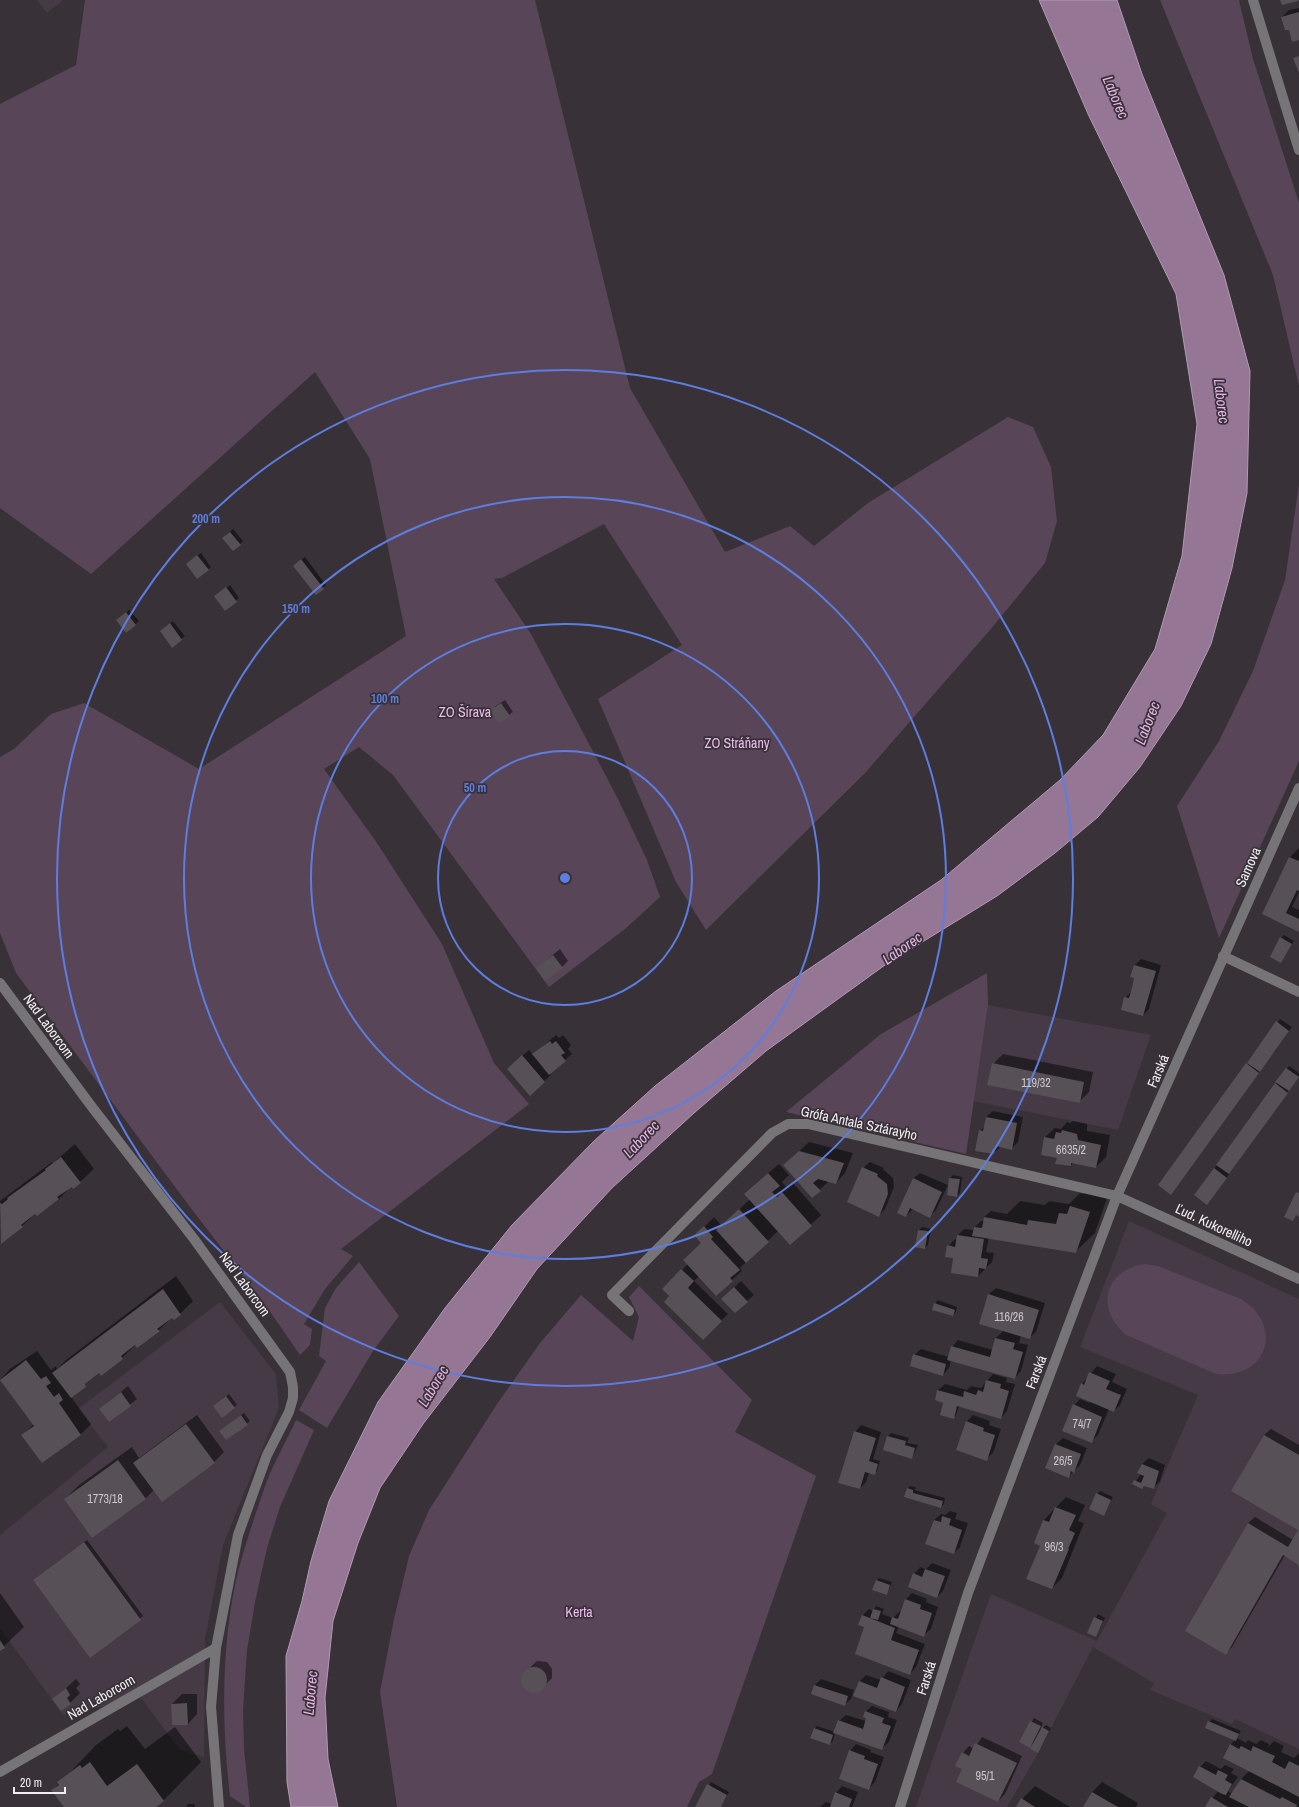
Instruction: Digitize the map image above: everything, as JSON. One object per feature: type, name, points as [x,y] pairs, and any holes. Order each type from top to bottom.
[{"type":"street","points":[[1253,0],[1299,150]]},
{"type":"street","name":"Samova","points":[[1223,956],[1299,788]]},
{"type":"street","points":[[1223,956],[1299,992]]},
{"type":"street","name":"Farská","points":[[900,1807],[968,1593],[1117,1196],[1223,956]]},
{"type":"street","name":"Nad Laborcom","points":[[0,983],[92,1107],[194,1239],[290,1372],[293,1387],[293,1398],[289,1412],[267,1455],[238,1535],[216,1648],[212,1707],[219,1807]]},
{"type":"street","name":"Grófa Antala Sztárayho","points":[[629,1311],[612,1295],[772,1133],[788,1124],[808,1124],[1117,1196]]},
{"type":"street","name":"Ľud. Kukorelliho","points":[[1117,1196],[1299,1279]]},
{"type":"street","name":"Nad Laborcom","points":[[0,1772],[216,1648]]},
{"type":"shaded area","points":[[37,0],[63,0],[47,13]]},
{"type":"shaded area","points":[[988,1005],[1151,1035],[1118,1130],[973,1101]]},
{"type":"shaded area","points":[[1129,1221],[1299,1299],[1299,1749],[1235,1719],[1232,1724],[1150,1690],[1154,1683],[1093,1647],[1038,1753],[1007,1807],[916,1807],[991,1594],[1097,1641],[1167,1513],[1151,1504],[1198,1395],[1080,1347]]},
{"type":"shaded area","points":[[220,1302],[276,1374],[279,1408],[223,1545],[205,1639],[204,1757],[179,1749],[141,1698],[63,1715],[0,1628],[0,1535],[108,1447],[78,1409]]},
{"type":"green space","points":[[85,0],[535,0],[630,388],[725,552],[790,526],[814,546],[868,503],[1008,417],[1033,427],[1051,467],[1057,521],[1045,563],[990,630],[865,773],[706,930],[676,882],[598,699],[682,645],[604,524],[502,578],[494,579],[531,634],[617,797],[647,860],[660,897],[625,929],[549,987],[393,775],[359,747],[324,769],[377,843],[442,944],[494,1063],[529,1104],[341,1249],[353,1256],[325,1289],[304,1324],[312,1329],[310,1345],[300,1355],[262,1300],[193,1211],[16,973],[0,933],[0,757],[14,749],[51,714],[84,703],[199,769],[406,636],[370,459],[315,372],[91,574],[0,508],[0,104],[76,65]]},
{"type":"green space","points":[[1160,0],[1239,0],[1253,59],[1299,203],[1299,386],[1273,275]]},
{"type":"green space","points":[[1299,484],[1299,761],[1219,938],[1177,806],[1219,741],[1253,671],[1285,580]]},
{"type":"green space","points":[[987,973],[988,1005],[966,1154],[786,1112],[881,1034]]},
{"type":"green space","points":[[359,1262],[399,1316],[373,1351],[327,1428],[299,1410],[326,1361],[319,1356],[325,1308],[336,1288]]},
{"type":"green space","points":[[1145,1264],[1158,1266],[1241,1299],[1255,1310],[1263,1323],[1266,1336],[1264,1349],[1258,1360],[1248,1369],[1234,1374],[1216,1374],[1126,1335],[1116,1325],[1110,1314],[1108,1292],[1113,1282],[1120,1274],[1131,1268]]},
{"type":"green space","name":"Kerta","points":[[639,1286],[752,1400],[735,1432],[816,1476],[712,1774],[699,1782],[687,1807],[397,1807],[380,1692],[394,1619],[409,1556],[429,1510],[497,1404],[540,1343],[581,1295],[633,1341],[639,1317],[629,1297]]},
{"type":"green space","points":[[296,1420],[314,1430],[280,1507],[267,1548],[255,1602],[247,1650],[243,1710],[244,1749],[250,1807],[246,1807],[230,1796],[227,1768],[224,1679],[229,1620],[240,1564],[266,1483]]},
{"type":"water","name":"Laborec","points":[[1039,0],[1117,0],[1142,74],[1224,275],[1250,371],[1247,493],[1232,568],[1211,644],[1181,706],[1140,767],[1098,817],[1055,853],[997,896],[885,965],[766,1051],[694,1113],[612,1188],[537,1269],[490,1337],[423,1424],[380,1488],[358,1543],[333,1621],[325,1698],[328,1759],[338,1807],[291,1807],[287,1782],[286,1656],[302,1601],[311,1561],[329,1501],[378,1402],[445,1308],[512,1225],[594,1141],[655,1086],[776,991],[941,880],[1060,780],[1103,735],[1155,649],[1182,556],[1197,424],[1176,294],[1088,114]]},
{"type":"building","points":[[1280,0],[1298,0],[1298,1],[1282,5]]},
{"type":"building","points":[[1299,12],[1299,40],[1292,42],[1289,30],[1285,30],[1281,17]]},
{"type":"building","points":[[1299,56],[1299,73],[1293,58]]},
{"type":"building","points":[[230,532],[241,545],[233,551],[222,538]]},
{"type":"building","points":[[197,555],[209,570],[197,579],[186,564]]},
{"type":"building","points":[[301,559],[324,589],[316,595],[293,566]]},
{"type":"building","points":[[226,587],[237,602],[225,611],[214,596]]},
{"type":"building","points":[[126,612],[136,625],[126,633],[116,620]]},
{"type":"building","points":[[170,623],[182,640],[172,648],[160,631]]},
{"type":"building","points":[[501,703],[510,716],[499,724],[490,710]]},
{"type":"building","points":[[1289,857],[1299,861],[1299,891],[1297,890],[1286,913],[1299,919],[1299,932],[1262,914]]},
{"type":"building","points":[[1280,937],[1292,944],[1281,963],[1270,957]]},
{"type":"building","points":[[553,955],[563,968],[545,981],[536,968]]},
{"type":"building","points":[[1134,965],[1156,971],[1143,1016],[1121,1010],[1124,997],[1129,998],[1132,988],[1134,978],[1130,977]]},
{"type":"building","points":[[1276,1021],[1289,1031],[1260,1072],[1247,1063]]},
{"type":"building","points":[[550,1041],[552,1044],[556,1041],[565,1053],[561,1055],[566,1061],[549,1075],[532,1054]]},
{"type":"building","points":[[522,1055],[545,1082],[530,1096],[507,1069]]},
{"type":"building","points":[[992,1063],[1084,1082],[1080,1103],[987,1085]]},
{"type":"building","points":[[1246,1063],[1259,1073],[1171,1195],[1158,1185]]},
{"type":"building","points":[[1286,1068],[1299,1077],[1289,1091],[1275,1082]]},
{"type":"building","points":[[1275,1083],[1288,1093],[1229,1174],[1216,1165]]},
{"type":"building","points":[[986,1117],[1017,1123],[1012,1150],[996,1146],[994,1154],[975,1151],[979,1130],[983,1131]]},
{"type":"building","points":[[1062,1130],[1077,1134],[1078,1140],[1101,1145],[1096,1168],[1071,1163],[1071,1166],[1055,1164],[1057,1158],[1041,1155],[1044,1137],[1054,1139],[1056,1132],[1061,1133]]},
{"type":"building","points":[[799,1151],[844,1163],[836,1184],[818,1179],[813,1183],[821,1191],[812,1198],[783,1165]]},
{"type":"building","points":[[61,1157],[81,1183],[57,1197],[59,1199],[37,1216],[35,1214],[21,1225],[23,1227],[1,1244],[0,1203],[2,1204],[8,1199],[7,1198],[46,1170],[45,1169]]},
{"type":"building","points":[[862,1167],[878,1174],[877,1176],[887,1184],[888,1194],[879,1217],[847,1202]]},
{"type":"building","points":[[1214,1168],[1227,1178],[1207,1205],[1194,1195]]},
{"type":"building","points":[[768,1173],[780,1186],[772,1192],[777,1197],[782,1192],[812,1226],[790,1245],[744,1194]]},
{"type":"building","points":[[913,1178],[942,1192],[930,1218],[910,1208],[906,1217],[897,1213]]},
{"type":"building","points":[[949,1178],[960,1179],[957,1197],[947,1195]]},
{"type":"building","points":[[1296,1192],[1299,1193],[1299,1217],[1296,1215],[1293,1221],[1284,1217]]},
{"type":"building","points":[[1070,1206],[1090,1212],[1076,1253],[972,1236],[974,1227],[982,1228],[984,1217],[1027,1225],[1028,1220],[1056,1224],[1059,1213],[1067,1214]]},
{"type":"building","points":[[739,1209],[769,1242],[746,1263],[716,1230]]},
{"type":"building","points":[[704,1226],[713,1237],[711,1239],[740,1270],[730,1278],[733,1281],[716,1296],[683,1260],[701,1243],[694,1235]]},
{"type":"building","points":[[918,1230],[928,1231],[925,1249],[915,1247]]},
{"type":"building","points":[[957,1235],[984,1239],[981,1258],[988,1259],[986,1269],[979,1268],[978,1277],[951,1273],[953,1258],[945,1257],[947,1245],[955,1247]]},
{"type":"building","points":[[681,1269],[694,1281],[688,1288],[722,1321],[703,1340],[664,1302],[669,1296],[662,1289]]},
{"type":"building","points":[[734,1287],[748,1302],[735,1313],[721,1299]]},
{"type":"building","points":[[163,1289],[181,1315],[174,1320],[172,1318],[157,1329],[160,1331],[137,1348],[135,1345],[121,1356],[123,1359],[101,1376],[99,1373],[85,1384],[86,1387],[71,1398],[52,1373]]},
{"type":"building","points":[[988,1294],[1039,1310],[1030,1339],[979,1324]]},
{"type":"building","points":[[934,1303],[955,1310],[953,1316],[932,1310]]},
{"type":"building","points":[[995,1338],[1015,1343],[1013,1349],[1023,1352],[1015,1379],[947,1360],[951,1346],[990,1357]]},
{"type":"building","points":[[913,1354],[946,1364],[943,1376],[910,1366]]},
{"type":"building","points":[[26,1360],[41,1379],[46,1376],[51,1383],[46,1386],[54,1397],[59,1393],[63,1400],[59,1403],[81,1435],[42,1463],[21,1435],[34,1426],[0,1380]]},
{"type":"building","points":[[1089,1372],[1110,1381],[1106,1389],[1121,1395],[1114,1412],[1076,1396],[1081,1383],[1084,1385]]},
{"type":"building","points":[[986,1380],[1001,1384],[1000,1388],[1009,1391],[1001,1419],[957,1406],[954,1419],[940,1415],[943,1403],[935,1400],[937,1390],[963,1397],[964,1391],[976,1395],[978,1390],[983,1392]]},
{"type":"building","points":[[121,1392],[131,1406],[109,1422],[99,1409]]},
{"type":"building","points":[[226,1396],[235,1408],[222,1418],[213,1406]]},
{"type":"building","points":[[1073,1404],[1102,1417],[1092,1443],[1062,1431]]},
{"type":"building","points":[[241,1415],[248,1425],[226,1440],[219,1431]]},
{"type":"building","points":[[966,1421],[984,1428],[983,1431],[995,1435],[987,1461],[956,1450]]},
{"type":"building","points":[[186,1424],[215,1463],[162,1502],[133,1463]]},
{"type":"building","points":[[854,1431],[876,1438],[869,1461],[878,1464],[875,1475],[865,1472],[860,1489],[838,1483]]},
{"type":"building","points":[[1264,1435],[1299,1455],[1299,1568],[1297,1564],[1283,1555],[1226,1655],[1185,1631],[1248,1523],[1288,1547],[1298,1530],[1231,1491]]},
{"type":"building","points":[[887,1436],[906,1441],[905,1445],[915,1448],[912,1459],[883,1450]]},
{"type":"building","points":[[1055,1444],[1081,1454],[1074,1473],[1071,1471],[1069,1478],[1045,1468]]},
{"type":"building","points":[[118,1460],[146,1499],[92,1538],[64,1499]]},
{"type":"building","points":[[1142,1464],[1159,1471],[1154,1489],[1144,1486],[1142,1489],[1132,1484],[1134,1480],[1141,1483],[1144,1476],[1137,1473]]},
{"type":"building","points":[[907,1488],[913,1490],[913,1493],[943,1501],[941,1508],[904,1497]]},
{"type":"building","points":[[1096,1493],[1111,1500],[1104,1516],[1089,1509]]},
{"type":"building","points":[[1055,1507],[1076,1515],[1069,1530],[1075,1533],[1052,1589],[1026,1579],[1040,1546],[1034,1543],[1043,1520],[1049,1522]]},
{"type":"building","points":[[942,1516],[951,1519],[949,1525],[962,1530],[954,1554],[925,1544],[934,1520],[941,1522]]},
{"type":"building","points":[[84,1542],[141,1620],[90,1658],[33,1580]]},
{"type":"building","points":[[925,1569],[945,1576],[937,1598],[908,1587],[913,1573],[922,1577]]},
{"type":"building","points":[[876,1580],[890,1585],[887,1595],[872,1590]]},
{"type":"building","points":[[905,1599],[921,1605],[920,1609],[932,1613],[924,1637],[890,1624],[892,1617],[898,1619]]},
{"type":"building","points":[[873,1609],[881,1611],[878,1620],[870,1618]]},
{"type":"building","points":[[862,1615],[895,1628],[891,1640],[919,1650],[910,1675],[855,1654],[864,1627],[858,1625]]},
{"type":"building","points":[[1094,1617],[1103,1621],[1096,1637],[1087,1633]]},
{"type":"building","points":[[0,1640],[5,1648],[0,1651]]},
{"type":"building","points":[[534,1667],[543,1671],[547,1680],[543,1689],[534,1693],[525,1689],[521,1680],[525,1671]]},
{"type":"building","points":[[881,1677],[905,1687],[896,1712],[853,1696],[859,1681],[877,1688]]},
{"type":"building","points":[[814,1685],[848,1696],[845,1706],[811,1694]]},
{"type":"building","points":[[66,1688],[70,1695],[67,1698],[71,1704],[61,1711],[52,1699]]},
{"type":"building","points":[[187,1703],[188,1725],[172,1725],[171,1704]]},
{"type":"building","points":[[865,1711],[884,1718],[882,1723],[891,1726],[882,1750],[833,1733],[838,1720],[863,1729],[866,1718],[863,1717]]},
{"type":"building","points":[[1030,1721],[1041,1726],[1030,1748],[1019,1742]]},
{"type":"building","points":[[1208,1721],[1239,1734],[1236,1741],[1205,1728]]},
{"type":"building","points":[[1042,1727],[1049,1731],[1038,1753],[1030,1749]]},
{"type":"building","points":[[814,1728],[833,1735],[830,1745],[810,1738]]},
{"type":"building","points":[[975,1743],[1017,1763],[998,1802],[956,1782],[962,1769],[955,1766],[962,1752],[969,1756]]},
{"type":"building","points":[[1230,1744],[1239,1749],[1241,1746],[1251,1751],[1253,1746],[1275,1756],[1272,1762],[1285,1769],[1289,1761],[1299,1766],[1299,1797],[1223,1758]]},
{"type":"building","points":[[849,1750],[865,1756],[864,1759],[878,1764],[869,1790],[839,1779]]},
{"type":"building","points":[[90,1762],[107,1786],[137,1764],[164,1801],[156,1807],[64,1807],[51,1790],[59,1785],[57,1782],[80,1765],[82,1768]]},
{"type":"building","points":[[1199,1766],[1216,1775],[1218,1770],[1228,1775],[1225,1780],[1232,1784],[1226,1795],[1193,1777]]},
{"type":"building","points":[[1241,1779],[1280,1799],[1282,1797],[1297,1805],[1296,1807],[1249,1807],[1229,1797]]},
{"type":"building","points":[[707,1784],[727,1795],[721,1807],[695,1807]]},
{"type":"building","points":[[835,1792],[852,1799],[849,1807],[830,1807]]},
{"type":"building","points":[[1092,1792],[1118,1807],[1083,1807]]},
{"type":"building","points":[[1211,1797],[1228,1807],[1205,1807]]},
{"type":"building","points":[[1021,1798],[1035,1807],[1016,1807]]},
{"type":"park label","name":"ZO Šírava","points":[[465,712]]},
{"type":"park label","name":"ZO Stráňany","points":[[737,743]]}]
